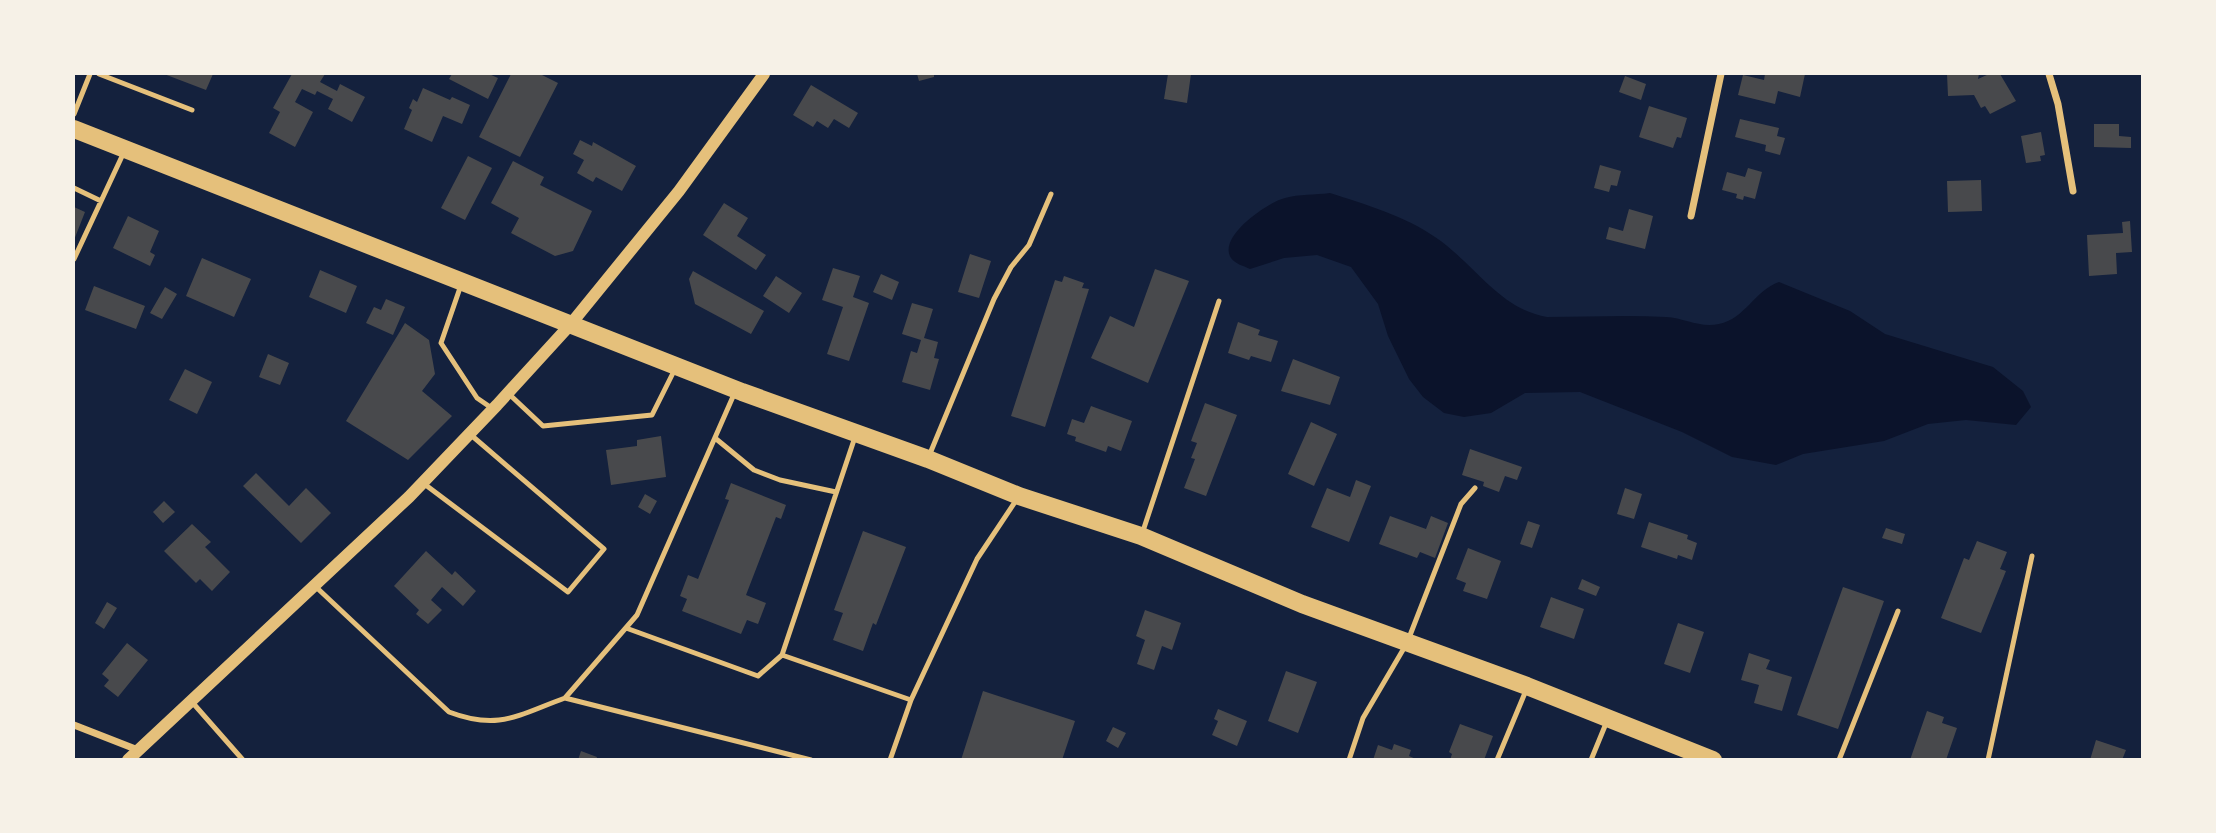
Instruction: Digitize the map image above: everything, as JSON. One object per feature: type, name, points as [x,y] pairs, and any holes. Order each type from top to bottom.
[{"type":"main road","points":[[74,129],[736,389],[928,459],[1019,496],[1141,536],[1243,581],[1527,686],[1702,758]]},
{"type":"street","points":[[74,725],[133,755],[423,483],[569,325],[680,191],[764,74]]},
{"type":"street","points":[[1691,216],[1721,74]]},
{"type":"street","points":[[2049,74],[2058,104],[2073,191]]},
{"type":"lane","points":[[74,114],[90,74]]},
{"type":"lane","points":[[99,74],[192,110]]},
{"type":"lane","points":[[74,258],[125,149]]},
{"type":"lane","points":[[74,188],[101,201]]},
{"type":"lane","points":[[928,459],[994,299],[1011,267],[1029,245],[1051,194]]},
{"type":"lane","points":[[462,282],[441,343],[477,398],[493,409]]},
{"type":"lane","points":[[1141,536],[1219,301]]},
{"type":"lane","points":[[508,393],[543,426],[652,415],[677,366]]},
{"type":"lane","points":[[313,585],[449,712],[475,722],[498,722],[565,698],[637,615],[736,389]]},
{"type":"lane","points":[[423,483],[568,592],[604,549],[470,433]]},
{"type":"lane","points":[[626,628],[758,676],[782,655],[856,433]]},
{"type":"lane","points":[[715,438],[754,470],[780,480],[836,492]]},
{"type":"lane","points":[[1349,760],[1363,718],[1407,643],[1461,504],[1475,488]]},
{"type":"lane","points":[[890,760],[911,700],[977,559],[1019,496]]},
{"type":"lane","points":[[1988,760],[2032,555]]},
{"type":"lane","points":[[1839,760],[1898,611]]},
{"type":"lane","points":[[782,655],[911,700]]},
{"type":"lane","points":[[1497,760],[1527,686]]},
{"type":"lane","points":[[565,698],[811,760]]},
{"type":"lane","points":[[190,700],[243,760]]},
{"type":"lane","points":[[1591,760],[1608,718]]},
{"type":"water","points":[[1330,193],[1384,211],[1435,237],[1501,295],[1530,312],[1547,317],[1666,317],[1712,325],[1736,316],[1763,291],[1779,282],[1850,311],[1885,334],[1993,367],[2023,391],[2031,407],[2016,425],[1966,420],[1928,424],[1884,441],[1803,454],[1776,465],[1732,457],[1682,432],[1580,392],[1525,393],[1491,413],[1464,417],[1444,413],[1423,397],[1409,379],[1388,336],[1378,304],[1351,267],[1317,255],[1284,258],[1250,269],[1231,258],[1231,240],[1237,231],[1267,206],[1290,197]]},
{"type":"building","points":[[164,74],[213,74],[206,90]]},
{"type":"building","points":[[292,74],[325,74],[320,82],[337,91],[340,84],[365,97],[352,122],[328,109],[333,99],[317,91],[315,95],[302,89],[295,102],[313,112],[295,147],[269,133],[280,112],[273,108]]},
{"type":"building","points":[[452,74],[489,74],[498,78],[488,99],[449,79]]},
{"type":"building","points":[[511,74],[540,74],[558,83],[520,157],[479,137]]},
{"type":"building","points":[[917,74],[934,74],[934,77],[919,81]]},
{"type":"building","points":[[1168,74],[1191,74],[1187,103],[1164,99]]},
{"type":"building","points":[[1765,74],[1805,74],[1800,97],[1778,91],[1775,104],[1738,95],[1743,75],[1764,80]]},
{"type":"building","points":[[1947,74],[1979,74],[1978,79],[1989,74],[2000,74],[2016,101],[1990,114],[1985,106],[1981,108],[1974,95],[1948,96]]},
{"type":"building","points":[[1625,76],[1646,84],[1641,100],[1619,92]]},
{"type":"building","points":[[811,85],[858,113],[849,128],[834,119],[828,128],[817,121],[813,127],[793,115]]},
{"type":"building","points":[[423,88],[450,100],[452,97],[470,105],[462,124],[443,116],[432,142],[404,129],[412,110],[409,108],[413,99],[417,102]]},
{"type":"building","points":[[1649,106],[1687,118],[1681,138],[1677,137],[1673,148],[1639,137]]},
{"type":"building","points":[[1740,119],[1779,128],[1777,136],[1785,138],[1780,155],[1765,151],[1766,145],[1735,137]]},
{"type":"building","points":[[2094,124],[2119,124],[2119,136],[2131,137],[2131,148],[2094,147]]},
{"type":"building","points":[[2041,132],[2045,155],[2040,156],[2041,161],[2026,163],[2021,136]]},
{"type":"building","points":[[580,140],[592,146],[593,142],[636,166],[622,191],[596,177],[593,182],[577,173],[584,160],[573,154]]},
{"type":"building","points":[[468,156],[492,168],[465,220],[441,208]]},
{"type":"building","points":[[513,161],[544,177],[540,185],[592,211],[573,251],[555,256],[511,233],[519,218],[491,203]]},
{"type":"building","points":[[1600,165],[1621,171],[1617,186],[1611,185],[1609,192],[1594,188]]},
{"type":"building","points":[[1748,168],[1762,172],[1755,199],[1744,196],[1743,200],[1736,198],[1737,194],[1722,190],[1727,172],[1745,177]]},
{"type":"building","points":[[1981,180],[1982,211],[1948,212],[1947,181]]},
{"type":"building","points":[[724,203],[748,218],[737,236],[766,255],[756,270],[703,235]]},
{"type":"building","points":[[74,207],[85,212],[74,240]]},
{"type":"building","points":[[1629,209],[1653,216],[1645,249],[1606,239],[1609,227],[1623,231]]},
{"type":"building","points":[[128,216],[159,231],[150,252],[155,255],[150,266],[113,248]]},
{"type":"building","points":[[2130,221],[2132,252],[2116,253],[2117,274],[2089,276],[2087,235],[2123,233],[2122,222]]},
{"type":"building","points":[[970,254],[991,261],[979,298],[958,292]]},
{"type":"building","points":[[202,258],[251,279],[234,317],[186,296]]},
{"type":"building","points":[[833,268],[860,276],[853,297],[869,303],[849,361],[827,354],[843,307],[822,300]]},
{"type":"building","points":[[1155,269],[1189,281],[1148,383],[1091,358],[1110,316],[1134,327]]},
{"type":"building","points":[[320,270],[357,286],[346,313],[309,297]]},
{"type":"building","points":[[693,271],[764,311],[751,334],[695,304],[689,279]]},
{"type":"building","points":[[881,274],[899,282],[892,300],[873,292]]},
{"type":"building","points":[[776,276],[802,293],[789,313],[763,296]]},
{"type":"building","points":[[1064,276],[1084,283],[1082,288],[1089,289],[1045,427],[1011,416],[1055,280],[1062,282]]},
{"type":"building","points":[[94,286],[145,306],[136,329],[85,310]]},
{"type":"building","points":[[165,287],[177,294],[162,319],[150,313]]},
{"type":"building","points":[[386,299],[405,307],[393,335],[366,323],[374,307],[381,310]]},
{"type":"building","points":[[912,303],[933,309],[924,338],[938,342],[934,358],[939,359],[930,390],[902,382],[911,351],[917,353],[921,340],[902,334]]},
{"type":"building","points":[[1238,322],[1260,330],[1258,335],[1278,341],[1271,362],[1251,356],[1249,360],[1228,353]]},
{"type":"building","points":[[405,323],[429,340],[435,374],[422,391],[452,416],[408,460],[346,421]]},
{"type":"building","points":[[268,354],[289,363],[280,385],[259,377]]},
{"type":"building","points":[[1293,359],[1340,377],[1330,405],[1281,391]]},
{"type":"building","points":[[185,369],[212,382],[197,414],[169,400]]},
{"type":"building","points":[[1205,403],[1237,415],[1206,496],[1184,488],[1195,459],[1191,458],[1197,443],[1191,441]]},
{"type":"building","points":[[1091,406],[1132,421],[1121,451],[1108,446],[1106,452],[1075,441],[1076,437],[1067,434],[1072,419],[1084,423]]},
{"type":"building","points":[[1311,422],[1337,434],[1314,486],[1288,474]]},
{"type":"building","points":[[661,436],[666,477],[611,485],[606,450],[637,446],[637,440]]},
{"type":"building","points":[[1470,449],[1522,467],[1517,480],[1505,476],[1499,492],[1483,486],[1484,482],[1462,475]]},
{"type":"building","points":[[256,473],[289,506],[306,488],[331,513],[301,543],[243,486]]},
{"type":"building","points":[[1356,480],[1371,486],[1349,542],[1311,527],[1327,488],[1350,497]]},
{"type":"building","points":[[731,483],[786,505],[781,519],[776,517],[746,595],[766,603],[758,624],[747,620],[741,634],[682,611],[687,599],[680,596],[688,575],[698,579],[729,500],[725,499]]},
{"type":"building","points":[[1625,488],[1642,494],[1634,519],[1617,514]]},
{"type":"building","points":[[645,494],[657,501],[650,514],[638,507]]},
{"type":"building","points":[[164,501],[175,512],[163,523],[153,512]]},
{"type":"building","points":[[1390,516],[1426,529],[1431,516],[1448,523],[1435,558],[1420,552],[1417,558],[1379,544]]},
{"type":"building","points":[[1528,521],[1540,525],[1532,548],[1520,544]]},
{"type":"building","points":[[1649,522],[1688,535],[1687,539],[1697,543],[1692,560],[1678,555],[1677,559],[1641,547]]},
{"type":"building","points":[[192,524],[211,542],[205,547],[230,572],[212,591],[200,579],[196,583],[164,551]]},
{"type":"building","points":[[1886,528],[1905,534],[1902,544],[1882,538]]},
{"type":"building","points":[[863,531],[906,547],[863,651],[833,640],[843,613],[834,610]]},
{"type":"building","points":[[1977,541],[2007,552],[2000,569],[2006,571],[1981,633],[1941,618],[1964,558],[1969,560]]},
{"type":"building","points":[[1468,548],[1501,561],[1487,599],[1463,591],[1466,583],[1456,579]]},
{"type":"building","points":[[426,551],[452,575],[455,571],[476,591],[463,606],[442,587],[431,600],[442,610],[428,624],[416,614],[419,610],[394,586]]},
{"type":"building","points":[[1582,579],[1600,587],[1596,596],[1578,589]]},
{"type":"building","points":[[1843,587],[1884,601],[1838,729],[1797,715]]},
{"type":"building","points":[[1551,597],[1584,609],[1574,639],[1540,627]]},
{"type":"building","points":[[107,602],[117,608],[104,629],[95,623]]},
{"type":"building","points":[[1145,610],[1181,623],[1172,650],[1162,646],[1154,670],[1137,664],[1145,640],[1136,636]]},
{"type":"building","points":[[1678,623],[1704,632],[1690,673],[1664,664]]},
{"type":"building","points":[[127,643],[148,660],[118,697],[104,686],[109,680],[102,674]]},
{"type":"building","points":[[1749,653],[1770,660],[1766,669],[1792,677],[1782,711],[1754,703],[1759,685],[1741,680]]},
{"type":"building","points":[[1286,671],[1317,682],[1298,733],[1268,721]]},
{"type":"building","points":[[983,691],[1075,721],[1062,760],[961,760]]},
{"type":"building","points":[[1218,709],[1247,721],[1237,746],[1212,735],[1218,721],[1214,719]]},
{"type":"building","points":[[1927,711],[1944,717],[1942,723],[1957,728],[1946,760],[1910,760]]},
{"type":"building","points":[[1460,724],[1493,736],[1484,760],[1450,760],[1452,754],[1449,752]]},
{"type":"building","points":[[1113,727],[1126,733],[1118,748],[1106,741]]},
{"type":"building","points":[[2096,740],[2126,750],[2122,760],[2090,760]]},
{"type":"building","points":[[1394,744],[1411,750],[1409,756],[1418,760],[1373,760],[1378,745],[1392,750]]},
{"type":"building","points":[[581,751],[597,757],[596,760],[578,760]]}]
